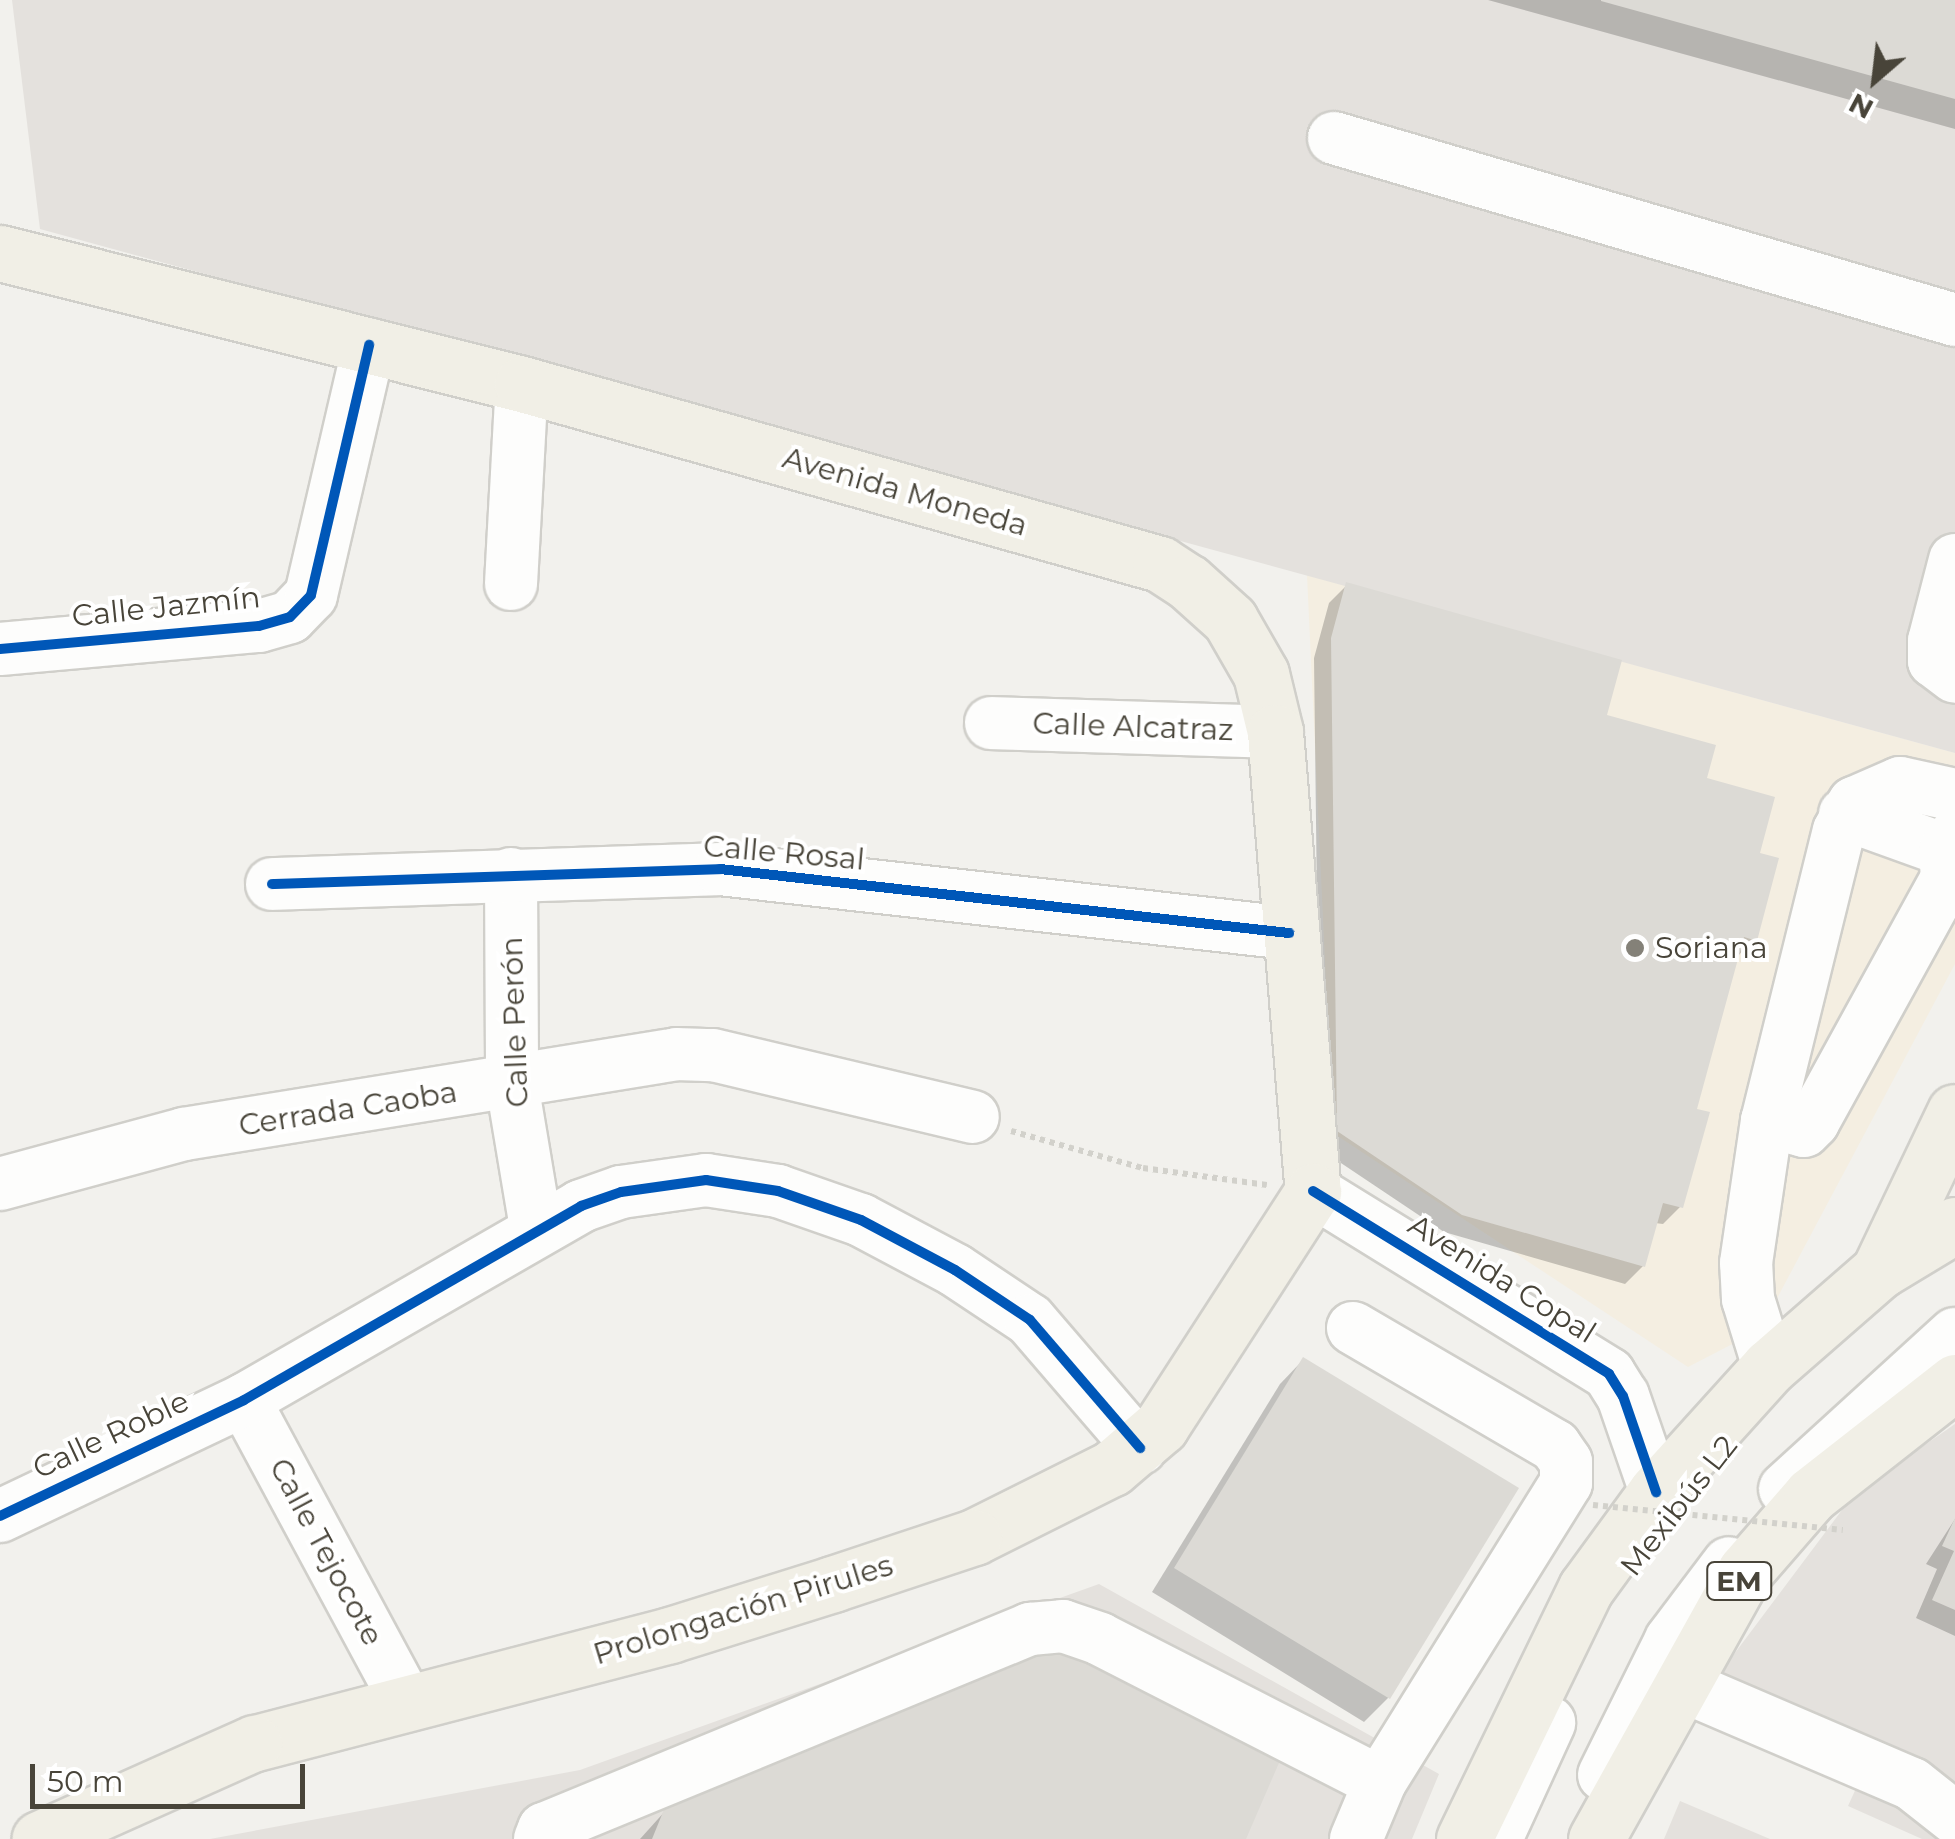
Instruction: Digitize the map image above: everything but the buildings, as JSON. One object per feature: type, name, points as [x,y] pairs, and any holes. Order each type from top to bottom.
[{"type":"main road","name":"Avenida Moneda","points":[[0,253],[522,384],[1160,564],[1230,620],[1261,674],[1275,732],[1288,934],[1312,1191]]},
{"type":"main road","points":[[1879,1271],[1955,1112]]},
{"type":"main road","name":"Prolongación Pirules","points":[[39,1839],[254,1743],[670,1635],[974,1538],[1140,1448],[1161,1426],[1312,1191]]},
{"type":"main road","points":[[1464,1839],[1586,1588],[1656,1492],[1768,1367],[1879,1271],[1955,1225]]},
{"type":"main road","name":"EM","points":[[1596,1839],[1745,1571],[1811,1495],[1952,1386]]},
{"type":"street","points":[[1334,138],[1955,320]]},
{"type":"street","name":"Calle Jazmín","points":[[0,648],[259,626],[290,617],[311,595],[368,345]]},
{"type":"street","points":[[511,584],[522,384]]},
{"type":"street","points":[[1955,560],[1934,661],[1955,677]]},
{"type":"street","name":"Calle Alcatraz","points":[[990,723],[1275,732]]},
{"type":"street","points":[[1768,1367],[1748,1298],[1746,1262],[1767,1120],[1845,814],[1854,803],[1900,783],[1955,795]]},
{"type":"street","points":[[1767,1120],[1804,1131],[1813,1122],[1950,860],[1845,814]]},
{"type":"street","name":"Calle Rosal","points":[[272,884],[720,868],[1288,934]]},
{"type":"street","name":"Calle Perón","points":[[511,874],[512,1084],[536,1228]]},
{"type":"street","points":[[512,1084],[641,1058],[714,1056],[973,1118]]},
{"type":"street","name":"Cerrada Caoba","points":[[0,1184],[184,1134],[512,1084]]},
{"type":"street","name":"Calle Roble","points":[[0,1516],[244,1400],[536,1228],[621,1192],[706,1180],[778,1191],[861,1220],[1030,1320],[1140,1448]]},
{"type":"street","name":"Avenida Copal","points":[[1312,1191],[1609,1374],[1623,1396],[1656,1492]]},
{"type":"street","name":"Mexibús L2","points":[[1496,1839],[1606,1599],[1741,1427],[1824,1340],[1955,1246]]},
{"type":"street","points":[[1353,1328],[1555,1446],[1566,1462],[1566,1483],[1380,1782],[1356,1839]]},
{"type":"street","points":[[1573,1839],[1671,1640],[1737,1552],[1792,1480],[1955,1334]]},
{"type":"street","name":"Calle Tejocote","points":[[244,1400],[408,1705]]},
{"type":"street","points":[[531,1836],[1030,1629],[1062,1626],[1100,1639],[1380,1782]]},
{"type":"street","points":[[1681,1685],[1912,1784],[1955,1818]]},
{"type":"path","points":[[973,1118],[1062,1150],[1143,1168],[1312,1191]]},
{"type":"path","points":[[1593,1504],[1843,1530]]},
{"type":"shaded area","points":[[12,0],[1955,0],[1955,753],[40,229]]},
{"type":"shaded area","points":[[1307,575],[1955,753],[1955,964],[1774,1304],[1775,1322],[1688,1367],[1333,1133]]},
{"type":"shaded area","points":[[1955,1424],[1955,1839],[1922,1839],[1848,1806],[1858,1784],[1714,1681],[1854,1494]]},
{"type":"shaded area","points":[[1099,1584],[1439,1774],[1412,1839],[210,1839],[580,1770]]},
{"type":"shaded area","points":[[1680,1801],[1770,1839],[1664,1839]]},
{"type":"cycle path","points":[[0,649],[259,626],[290,617],[311,595],[369,345]]},
{"type":"cycle path","points":[[272,884],[720,869],[1289,933]]},
{"type":"cycle path","points":[[0,1516],[244,1400],[581,1206],[621,1192],[706,1180],[778,1191],[861,1220],[955,1270],[1030,1320],[1140,1448]]},
{"type":"cycle path","points":[[1313,1191],[1609,1374],[1623,1396],[1656,1492]]},
{"type":"place","name":"Soriana","points":[[1635,948]]}]
